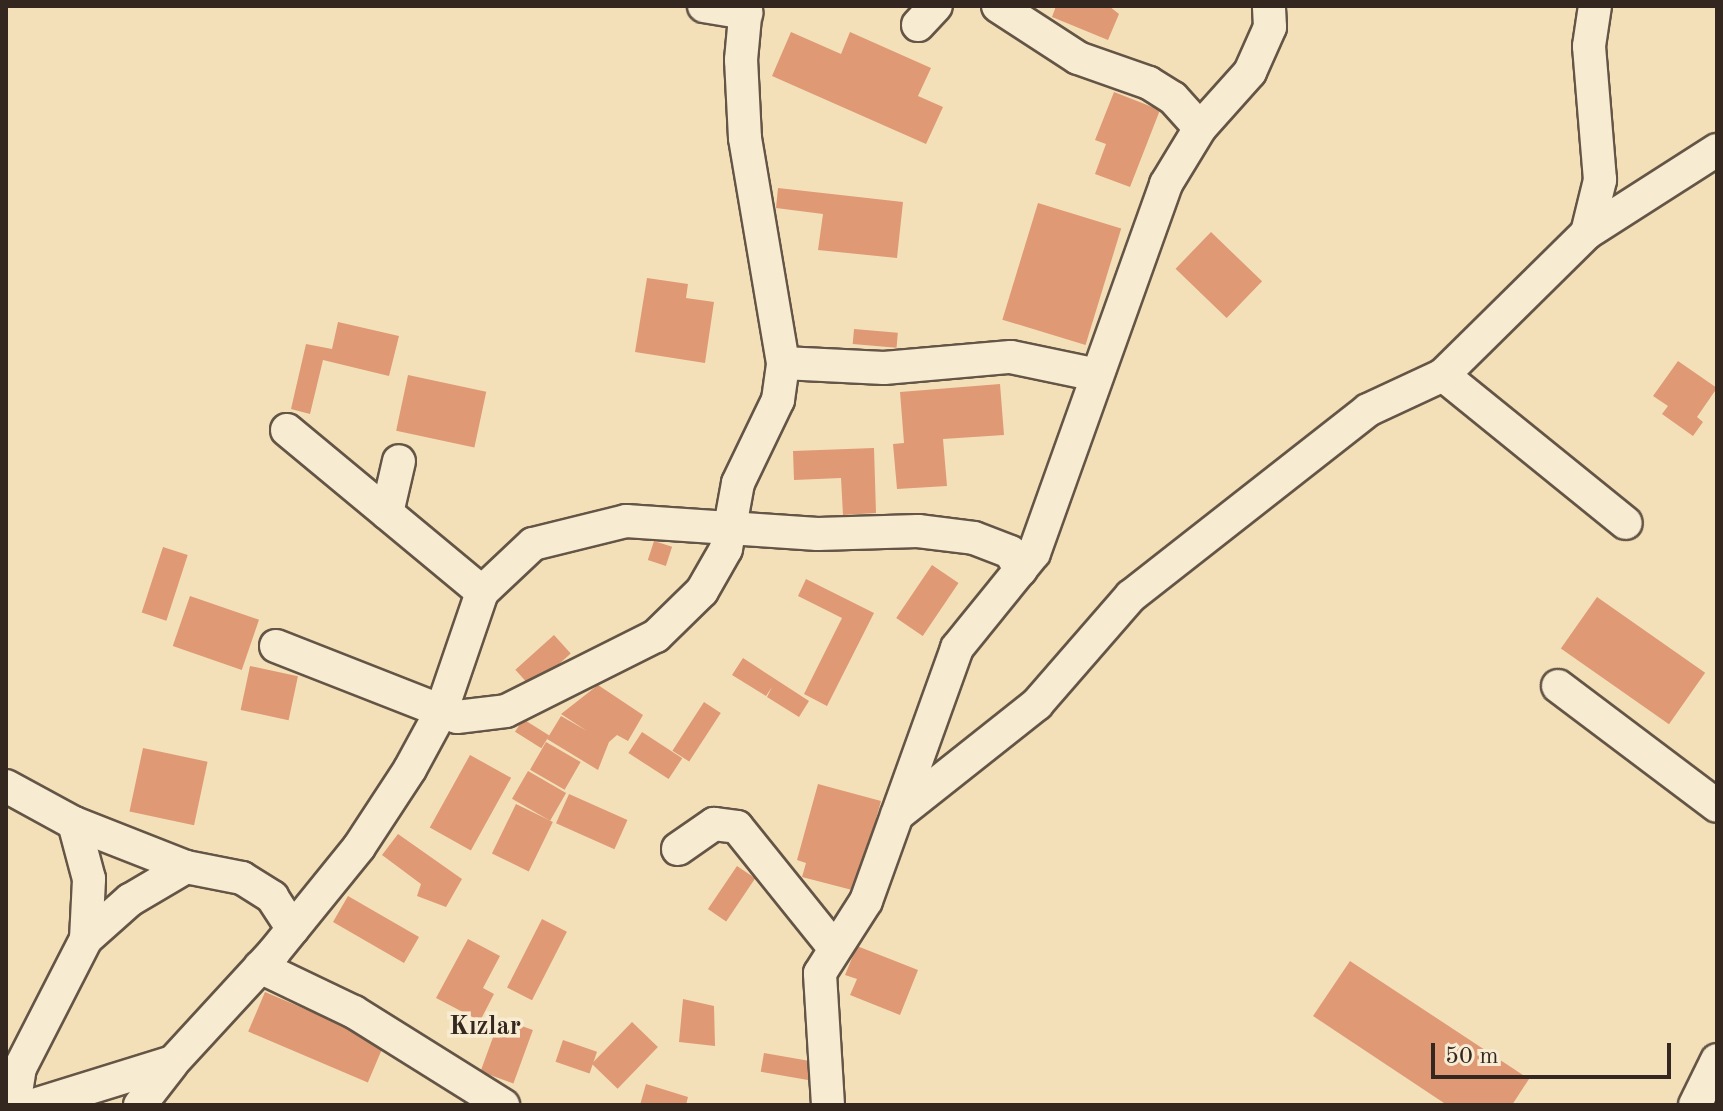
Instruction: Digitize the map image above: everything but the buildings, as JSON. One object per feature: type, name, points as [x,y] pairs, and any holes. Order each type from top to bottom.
[{"type":"street","points":[[276,646],[457,717],[506,711],[656,636],[702,591],[726,549],[738,483],[778,400],[783,363],[745,138],[746,10],[704,6]]},
{"type":"street","points":[[998,6],[1078,58],[1149,83],[1173,98],[1200,128]]},
{"type":"street","points":[[828,1105],[818,999],[820,973],[866,901],[957,648],[1034,553],[1166,184],[1200,128],[1250,72],[1270,27],[1269,6]]},
{"type":"street","points":[[1587,233],[1600,180],[1589,46],[1595,6]]},
{"type":"street","points":[[897,815],[1037,704],[1131,596],[1368,410],[1443,375],[1587,233],[1717,150]]},
{"type":"street","points":[[783,363],[884,368],[1011,357],[1097,375]]},
{"type":"street","points":[[1443,375],[1626,523]]},
{"type":"street","points":[[287,430],[482,592]]},
{"type":"street","points":[[387,513],[399,461]]},
{"type":"street","points":[[140,1105],[173,1062],[293,929],[359,847],[441,712],[482,592],[533,544],[595,524],[974,538],[1010,552],[1021,570]]},
{"type":"street","points":[[1558,686],[1717,806]]},
{"type":"street","points":[[6,786],[74,823],[186,867],[242,878],[272,897],[293,929]]},
{"type":"street","points":[[74,823],[89,879],[86,939]]},
{"type":"street","points":[[678,849],[714,824],[737,827],[835,949]]},
{"type":"street","points":[[14,1105],[33,1039],[86,939],[130,900],[186,867]]},
{"type":"street","points":[[260,967],[354,1012],[503,1105]]},
{"type":"street","points":[[1695,1105],[1717,1060]]},
{"type":"street","points":[[34,1105],[173,1062]]},
{"type":"district","name":"Kızlar","points":[[485,1028]]}]
